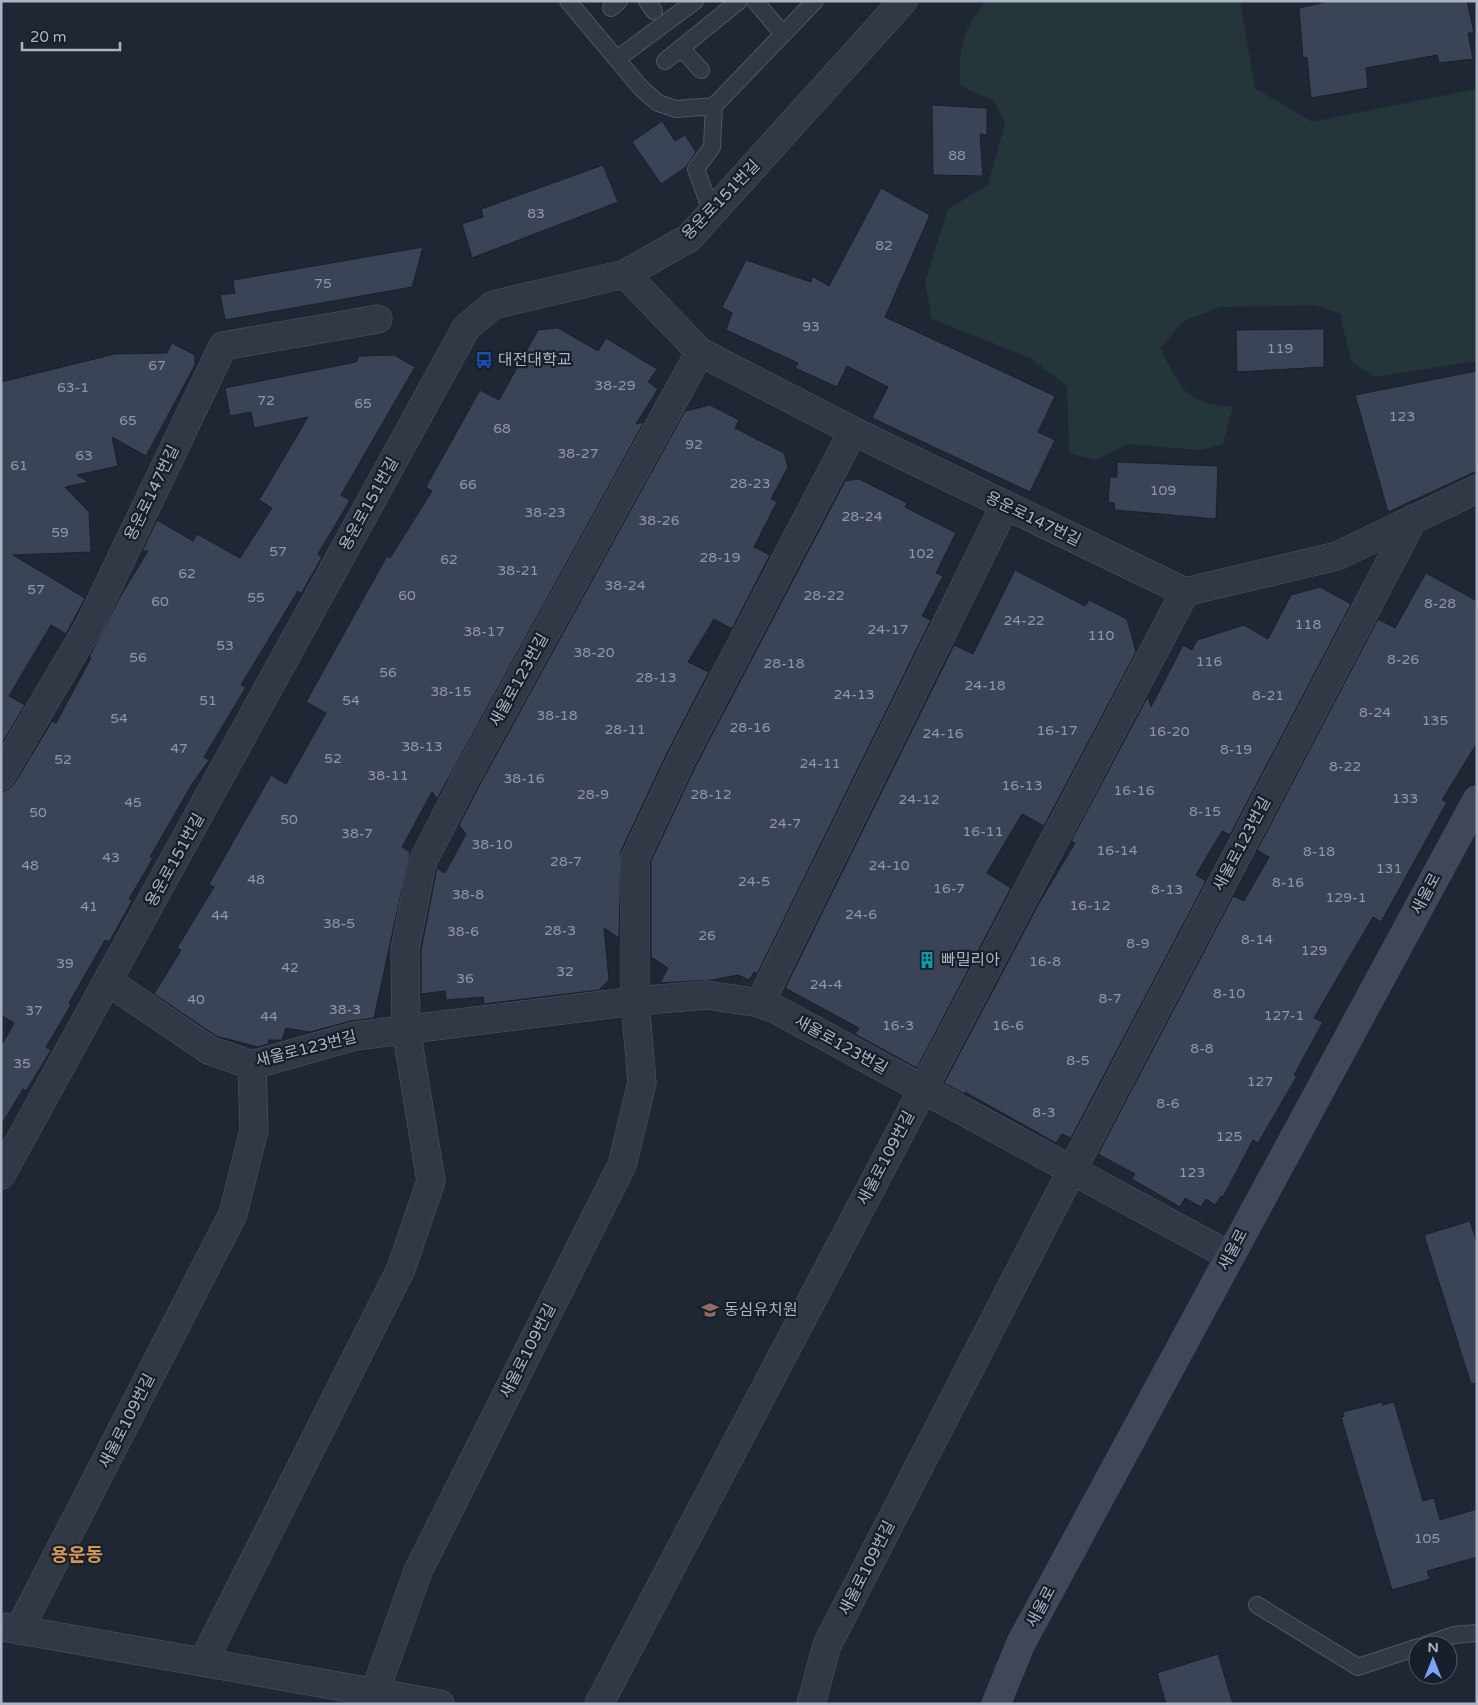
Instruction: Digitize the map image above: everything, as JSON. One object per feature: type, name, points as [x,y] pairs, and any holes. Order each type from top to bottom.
[{"type":"street","name":"용운로151번길","points":[[1,1175],[466,328],[493,305],[625,274],[689,238],[903,1]]},
{"type":"street","name":"용운로147번길","points":[[625,274],[700,352],[853,431],[1185,592]]},
{"type":"street","name":"용운로147번길","points":[[1,776],[89,626],[223,346],[378,318]]},
{"type":"street","name":"새울로123번길","points":[[406,1029],[405,949],[422,863],[465,779],[700,352]]},
{"type":"street","points":[[635,1001],[635,858],[681,760],[853,431]]},
{"type":"street","points":[[922,1089],[1185,592],[1338,556],[1477,489]]},
{"type":"street","points":[[760,1003],[1005,505]]},
{"type":"street","name":"새울로123번길","points":[[1072,1170],[1412,519]]},
{"type":"street","name":"새울로","points":[[996,1704],[1021,1643],[1477,800]]},
{"type":"street","name":"새울로123번길","points":[[108,982],[209,1050],[252,1065],[355,1036],[635,1001],[707,996],[760,1003],[779,1011],[1230,1256]]},
{"type":"street","name":"새울로109번길","points":[[374,1698],[418,1571],[622,1165],[642,1083],[635,1001]]},
{"type":"street","points":[[203,1662],[401,1269],[431,1181],[406,1029]]},
{"type":"street","name":"새울로109번길","points":[[252,1065],[254,1130],[233,1214],[10,1628],[203,1662],[374,1698],[440,1704]]},
{"type":"street","name":"새울로109번길","points":[[599,1704],[922,1089]]},
{"type":"street","name":"새울로109번길","points":[[811,1704],[827,1645],[1072,1170]]},
{"type":"lane","points":[[665,61],[738,1]]},
{"type":"lane","points":[[755,1],[783,34]]},
{"type":"lane","points":[[712,213],[696,169],[712,147],[714,106],[815,1]]},
{"type":"lane","points":[[571,2],[616,59],[658,103],[676,109],[714,106]]},
{"type":"lane","points":[[616,59],[686,4]]},
{"type":"lane","points":[[681,48],[701,70]]},
{"type":"lane","points":[[1257,1605],[1358,1668],[1408,1650]]},
{"type":"lane","points":[[1454,1635],[1477,1633]]},
{"type":"shaded area","points":[[987,1],[1240,1],[1255,88],[1312,122],[1477,89],[1477,361],[1374,377],[1351,361],[1340,314],[1315,305],[1220,307],[1184,321],[1160,348],[1180,384],[1186,391],[1204,402],[1233,407],[1223,444],[1199,450],[1128,444],[1096,460],[1069,453],[1067,386],[1030,358],[932,319],[925,282],[948,209],[988,185],[1005,123],[994,101],[960,86],[960,61],[963,40],[978,11]]},
{"type":"building","points":[[1330,1],[1467,1],[1474,33],[1468,33],[1473,59],[1439,63],[1437,55],[1366,68],[1368,88],[1311,98],[1307,57],[1303,58],[1299,8]]},
{"type":"building","points":[[932,105],[987,108],[987,135],[980,134],[983,176],[933,175]]},
{"type":"building","points":[[662,121],[675,141],[685,135],[696,152],[686,167],[661,184],[632,142]]},
{"type":"building","points":[[603,165],[618,202],[472,258],[462,224],[483,217],[481,209]]},
{"type":"building","points":[[881,188],[930,215],[885,317],[1055,396],[1038,432],[1055,440],[1030,492],[872,418],[888,387],[847,366],[837,387],[795,368],[798,363],[726,330],[732,313],[722,307],[746,260],[811,282],[812,276],[829,286]]},
{"type":"building","points":[[423,247],[412,287],[225,320],[220,295],[235,293],[233,280]]},
{"type":"building","points":[[558,328],[598,351],[606,338],[657,369],[648,382],[658,389],[636,424],[644,422],[437,799],[432,792],[402,847],[410,852],[374,1018],[351,1021],[310,1032],[286,1028],[282,1040],[269,1040],[268,1044],[258,1047],[216,1036],[154,994],[181,950],[177,948],[214,887],[209,884],[271,775],[286,784],[326,713],[306,702],[387,556],[390,558],[432,491],[426,487],[480,390],[499,400],[538,330]]},
{"type":"building","points":[[1324,329],[1324,367],[1237,372],[1236,330]]},
{"type":"building","points":[[172,343],[195,355],[195,365],[146,456],[112,437],[118,466],[77,475],[89,482],[65,487],[89,512],[91,552],[13,555],[85,598],[66,634],[51,625],[9,696],[25,705],[1,745],[1,382],[115,354],[167,353]]},
{"type":"building","points":[[394,355],[415,367],[341,495],[350,500],[318,554],[322,557],[301,594],[298,591],[241,685],[246,687],[204,757],[209,760],[192,784],[150,857],[153,858],[129,899],[132,901],[109,942],[105,940],[69,1003],[71,1005],[46,1047],[51,1050],[26,1091],[23,1089],[1,1125],[1,1046],[14,1023],[1,1015],[1,792],[9,789],[14,784],[52,721],[56,723],[91,658],[89,657],[121,595],[148,551],[142,551],[157,520],[193,541],[197,534],[240,558],[272,508],[259,500],[308,417],[254,428],[251,412],[230,416],[225,388],[356,362],[359,356]]},
{"type":"building","points":[[1477,371],[1477,471],[1388,512],[1355,395]]},
{"type":"building","points":[[710,405],[739,420],[735,428],[784,453],[788,467],[771,499],[777,502],[754,547],[770,555],[732,629],[714,619],[688,662],[709,672],[667,753],[621,851],[619,938],[604,928],[609,980],[599,990],[484,1004],[483,997],[446,1000],[445,991],[421,994],[421,950],[437,868],[445,873],[466,834],[459,825],[479,786],[685,411]]},
{"type":"building","points":[[1117,462],[1218,466],[1216,519],[1115,510],[1114,503],[1108,502],[1110,477],[1117,477]]},
{"type":"building","points":[[859,479],[907,503],[905,507],[956,533],[936,573],[943,576],[922,616],[931,620],[757,974],[754,972],[749,980],[738,975],[712,980],[660,983],[668,968],[651,957],[651,861],[695,767],[845,481]]},
{"type":"building","points":[[1015,570],[1085,606],[1089,600],[1127,619],[1136,652],[1044,826],[1022,814],[987,873],[1011,888],[917,1068],[855,1034],[859,1028],[785,988],[954,645],[973,654]]},
{"type":"building","points":[[1426,573],[1477,601],[1477,743],[1442,800],[1447,802],[1381,922],[1373,917],[1314,1018],[1323,1022],[1294,1075],[1297,1076],[1258,1143],[1253,1140],[1223,1197],[1221,1196],[1215,1205],[1206,1199],[1201,1207],[1185,1198],[1180,1207],[1132,1179],[1135,1174],[1098,1154],[1233,896],[1244,901],[1269,857],[1257,850],[1378,619],[1395,628]]},
{"type":"building","points":[[1320,587],[1351,604],[1230,835],[1222,831],[1196,875],[1206,881],[1071,1138],[1062,1134],[1056,1143],[965,1092],[964,1094],[944,1083],[1038,905],[1075,843],[1071,841],[1148,696],[1151,707],[1183,645],[1192,650],[1197,640],[1244,625],[1268,639],[1291,595]]},
{"type":"building","points":[[1470,1221],[1477,1243],[1477,1383],[1471,1384],[1424,1235]]},
{"type":"building","points":[[1382,1402],[1383,1405],[1394,1402],[1423,1501],[1434,1498],[1440,1520],[1477,1509],[1477,1557],[1427,1571],[1430,1579],[1392,1590],[1341,1417],[1344,1416],[1343,1412]]},
{"type":"building","points":[[1218,1654],[1233,1704],[1166,1704],[1157,1673]]},
{"type":"place","name":"대전대학교","points":[[484,360]]},
{"type":"place","name":"빠밀리아","points":[[927,960]]},
{"type":"place","name":"동심유치원","points":[[710,1310]]},
{"type":"district","name":"용운동","points":[[77,1555]]}]
